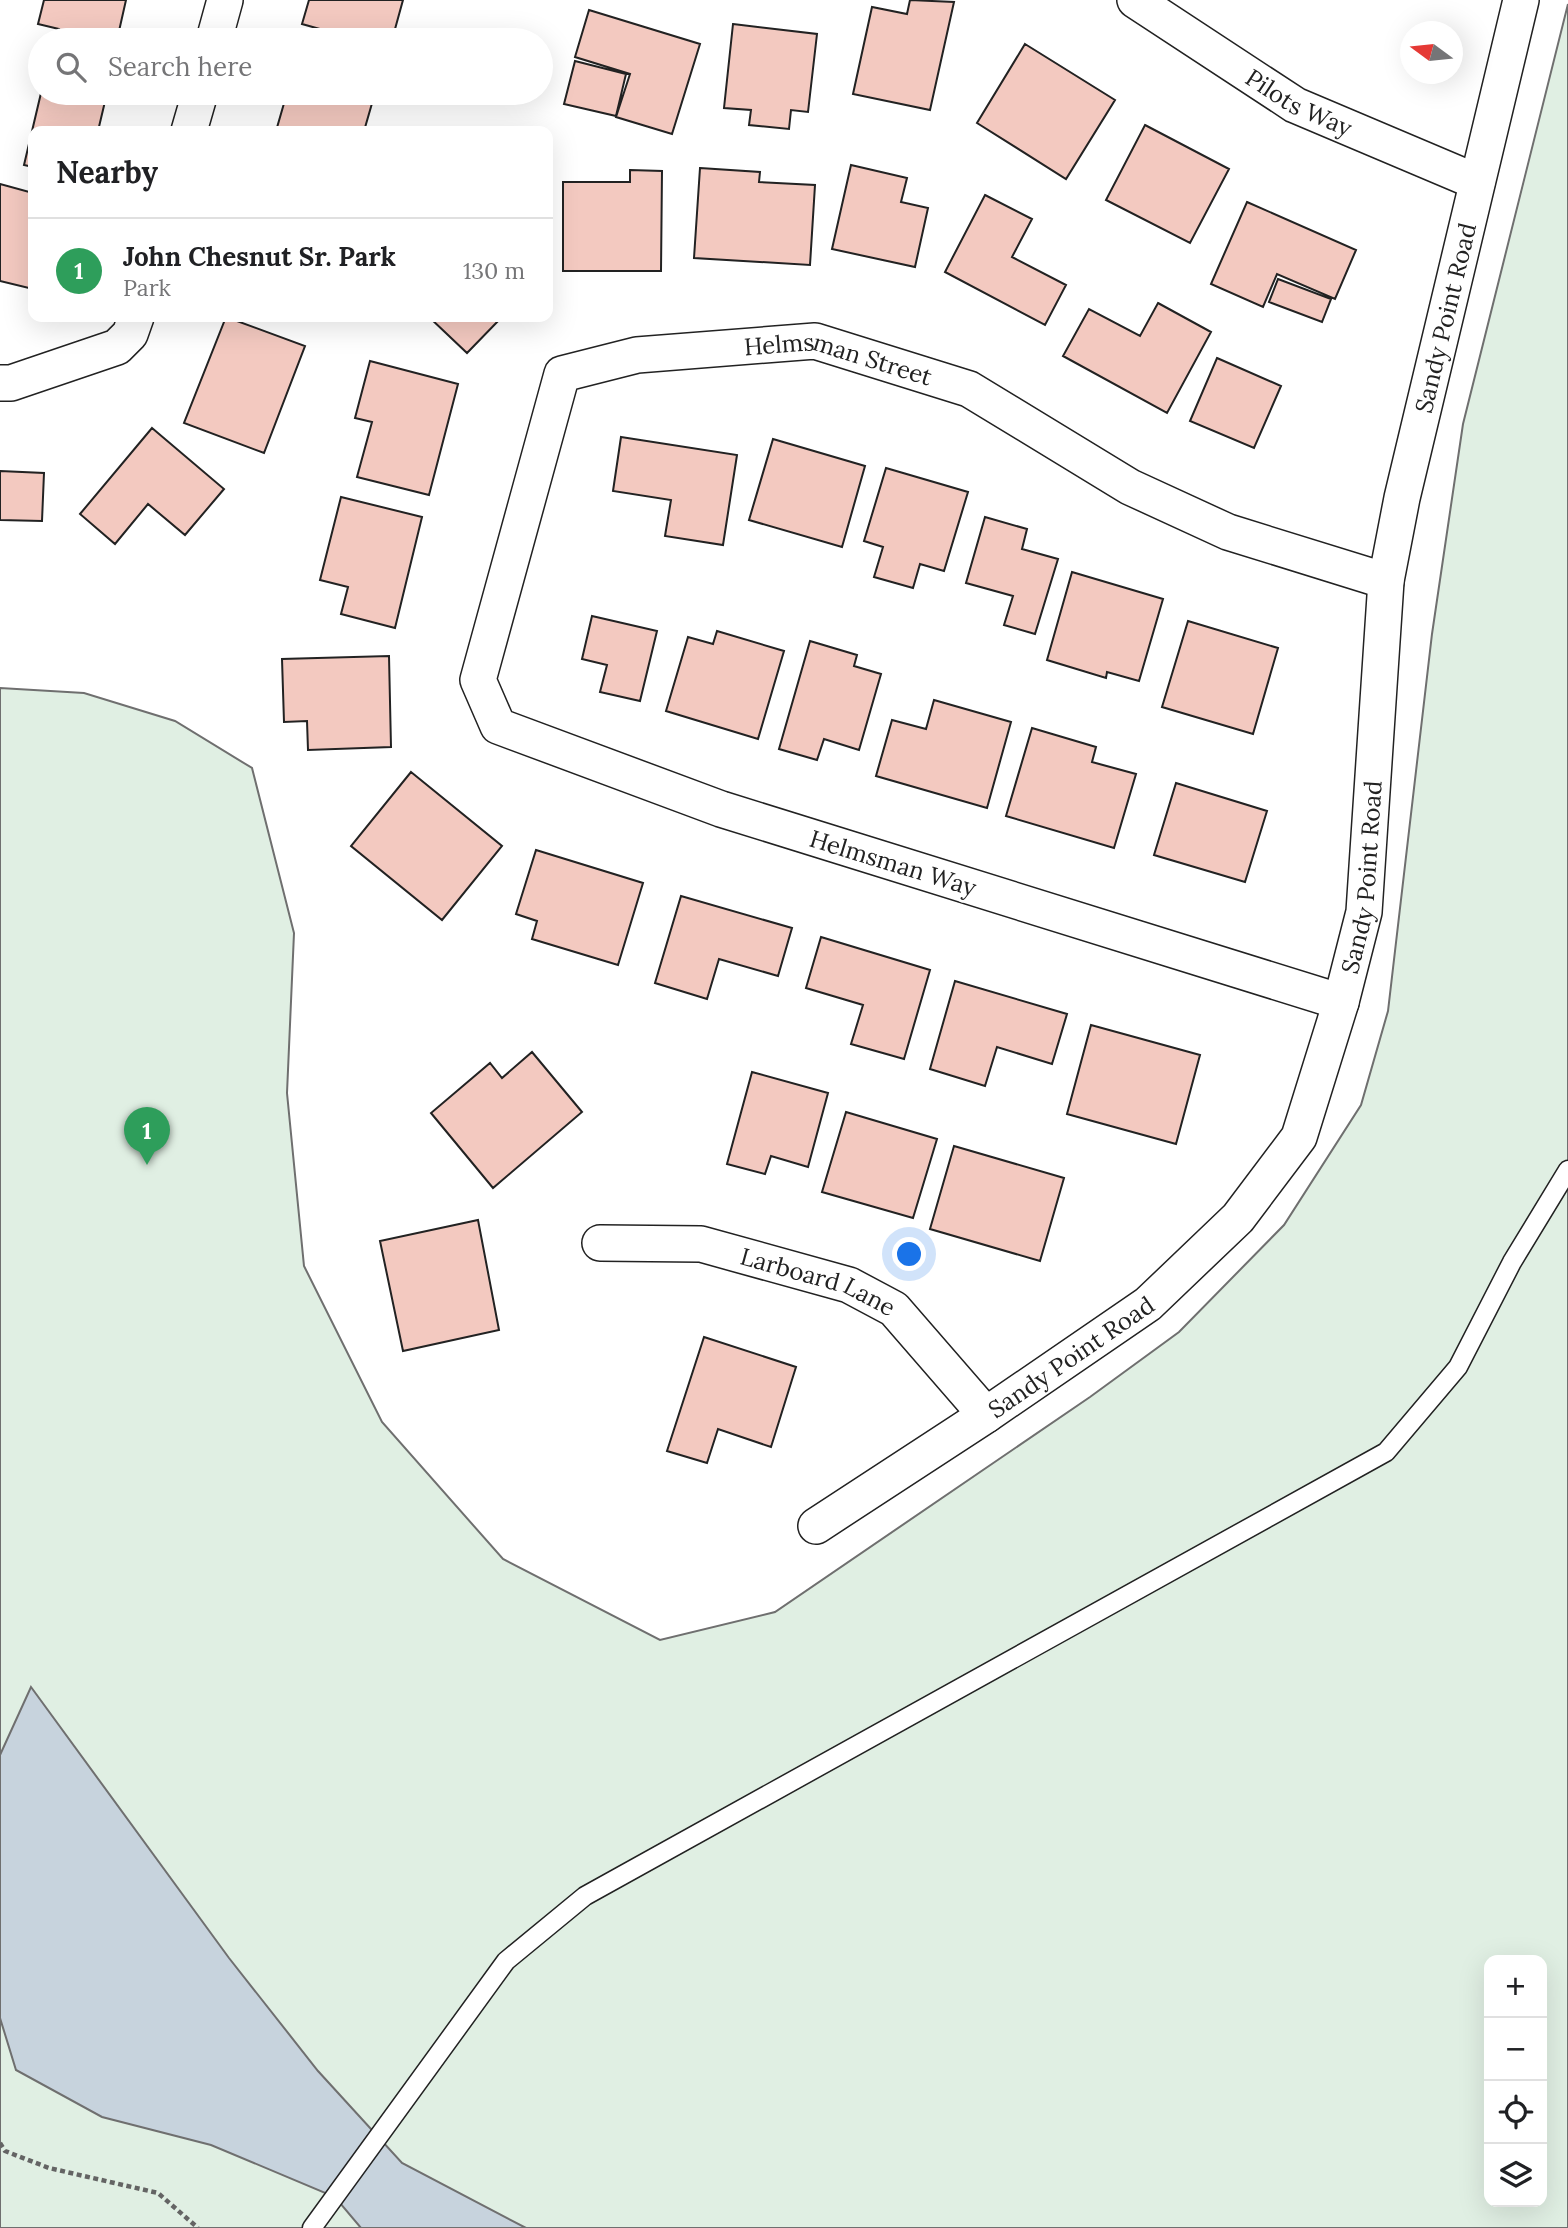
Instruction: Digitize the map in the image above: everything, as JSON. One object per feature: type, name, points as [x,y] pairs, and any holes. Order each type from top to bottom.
[{"type":"street","points":[[217,28],[225,0]]},
{"type":"street","name":"Pilots Way","points":[[1135,0],[1295,105],[1477,182]]},
{"type":"street","name":"Sandy Point Road","points":[[816,1526],[986,1415],[1148,1304],[1238,1218],[1299,1137],[1341,1002],[1364,912],[1387,581],[1402,498],[1521,0]]},
{"type":"street","points":[[190,126],[197,105]]},
{"type":"street","points":[[0,383],[11,383],[117,347],[130,334],[134,322]]},
{"type":"street","name":"Helmsman Street","points":[[478,680],[562,374],[637,355],[815,341],[969,389],[1130,487],[1228,531],[1387,581]]},
{"type":"street","name":"Helmsman Way","points":[[478,680],[498,726],[510,731],[721,809],[1341,1002]]},
{"type":"street","name":"Larboard Lane","points":[[600,1243],[701,1244],[849,1285],[894,1309],[986,1415]]},
{"type":"lane","points":[[317,2221],[506,1961],[585,1896],[1386,1452],[1458,1367],[1512,1262],[1568,1170]]},
{"type":"path","points":[[0,2143],[5,2151],[50,2168],[158,2193],[198,2228]]},
{"type":"green space","points":[[1568,4],[1568,2228],[0,2228],[0,688],[84,693],[175,721],[252,768],[294,933],[287,1093],[304,1266],[382,1422],[503,1559],[660,1640],[775,1612],[1090,1397],[1179,1332],[1284,1225],[1361,1105],[1388,1011],[1432,634],[1463,424]]},
{"type":"shaded area","points":[[31,1687],[229,1958],[318,2071],[402,2163],[526,2228],[361,2228],[335,2197],[211,2145],[102,2117],[16,2070],[0,2018],[0,1755]]},
{"type":"building","points":[[44,0],[126,0],[120,28],[55,28],[38,24]]},
{"type":"building","points":[[309,0],[403,0],[395,28],[316,28],[302,24]]},
{"type":"building","points":[[910,0],[954,2],[930,110],[853,94],[872,7],[907,14]]},
{"type":"building","points":[[589,10],[700,44],[672,134],[616,117],[630,74],[575,57]]},
{"type":"building","points":[[733,24],[817,34],[808,112],[791,110],[789,129],[749,125],[751,110],[724,108]]},
{"type":"building","points":[[1025,44],[1115,100],[1066,179],[977,123]]},
{"type":"building","points":[[575,61],[626,74],[616,116],[564,104]]},
{"type":"building","points":[[38,105],[104,105],[99,126],[33,126]]},
{"type":"building","points":[[284,105],[372,105],[365,126],[277,126]]},
{"type":"building","points":[[1145,125],[1229,169],[1190,243],[1106,200]]},
{"type":"building","points":[[28,148],[28,166],[24,165]]},
{"type":"building","points":[[851,165],[907,178],[901,202],[928,208],[915,267],[832,249]]},
{"type":"building","points":[[700,168],[760,172],[759,182],[815,185],[810,265],[694,258]]},
{"type":"building","points":[[630,170],[662,171],[661,271],[563,271],[563,182],[630,182]]},
{"type":"building","points":[[0,184],[28,192],[28,288],[0,281]]},
{"type":"building","points":[[985,195],[1032,219],[1012,257],[1066,285],[1045,325],[945,272]]},
{"type":"building","points":[[1247,202],[1356,250],[1335,299],[1277,274],[1263,307],[1211,284]]},
{"type":"building","points":[[1278,279],[1331,299],[1322,322],[1269,302]]},
{"type":"building","points":[[1158,303],[1211,332],[1167,413],[1063,356],[1089,309],[1140,336]]},
{"type":"building","points":[[224,322],[240,322],[305,346],[264,453],[184,423]]},
{"type":"building","points":[[434,322],[497,322],[467,353]]},
{"type":"building","points":[[1217,358],[1281,386],[1254,448],[1190,421]]},
{"type":"building","points":[[370,361],[458,384],[429,495],[357,477],[372,422],[355,418]]},
{"type":"building","points":[[152,428],[224,489],[185,535],[148,504],[115,544],[80,514]]},
{"type":"building","points":[[621,437],[737,455],[723,545],[665,536],[671,500],[613,491]]},
{"type":"building","points":[[773,439],[865,466],[842,547],[749,520]]},
{"type":"building","points":[[886,468],[968,492],[944,571],[920,564],[913,588],[874,577],[883,547],[864,541]]},
{"type":"building","points":[[0,471],[44,473],[42,521],[0,520]]},
{"type":"building","points":[[341,497],[422,517],[395,628],[341,614],[348,587],[320,580]]},
{"type":"building","points":[[985,517],[1027,529],[1022,549],[1058,559],[1035,634],[1004,625],[1013,596],[966,583]]},
{"type":"building","points":[[1072,572],[1163,599],[1139,681],[1107,672],[1106,678],[1047,660]]},
{"type":"building","points":[[592,616],[657,631],[640,701],[600,692],[607,665],[582,659]]},
{"type":"building","points":[[1188,621],[1278,648],[1253,734],[1162,707]]},
{"type":"building","points":[[717,631],[784,651],[758,739],[666,711],[688,637],[713,644]]},
{"type":"building","points":[[810,641],[857,655],[854,666],[881,674],[859,750],[824,739],[817,760],[779,749]]},
{"type":"building","points":[[389,656],[391,747],[308,750],[307,721],[284,722],[282,659]]},
{"type":"building","points":[[934,700],[1011,722],[987,808],[876,776],[892,720],[926,729]]},
{"type":"building","points":[[1032,728],[1096,747],[1092,762],[1136,774],[1114,848],[1006,816]]},
{"type":"building","points":[[411,772],[502,846],[442,920],[351,846]]},
{"type":"building","points":[[1176,783],[1267,811],[1245,882],[1154,855]]},
{"type":"building","points":[[536,850],[643,883],[618,965],[532,939],[537,921],[516,914]]},
{"type":"building","points":[[681,896],[792,928],[778,976],[719,959],[707,999],[655,983]]},
{"type":"building","points":[[821,937],[930,970],[904,1059],[851,1044],[863,1005],[806,988]]},
{"type":"building","points":[[955,981],[1067,1014],[1052,1064],[997,1047],[985,1086],[930,1069]]},
{"type":"building","points":[[1091,1025],[1200,1055],[1176,1144],[1067,1114]]},
{"type":"building","points":[[532,1052],[582,1112],[493,1188],[431,1113],[490,1063],[502,1078]]},
{"type":"building","points":[[752,1072],[828,1093],[808,1167],[771,1156],[765,1174],[727,1164]]},
{"type":"building","points":[[846,1112],[937,1139],[913,1218],[822,1192]]},
{"type":"building","points":[[954,1146],[1064,1178],[1040,1261],[930,1229]]},
{"type":"building","points":[[478,1220],[499,1330],[403,1351],[380,1241]]},
{"type":"building","points":[[704,1337],[796,1367],[771,1447],[718,1429],[707,1463],[667,1451]]},
{"type":"place","name":"John Chesnut Sr. Park","points":[[147,1165]]}]
